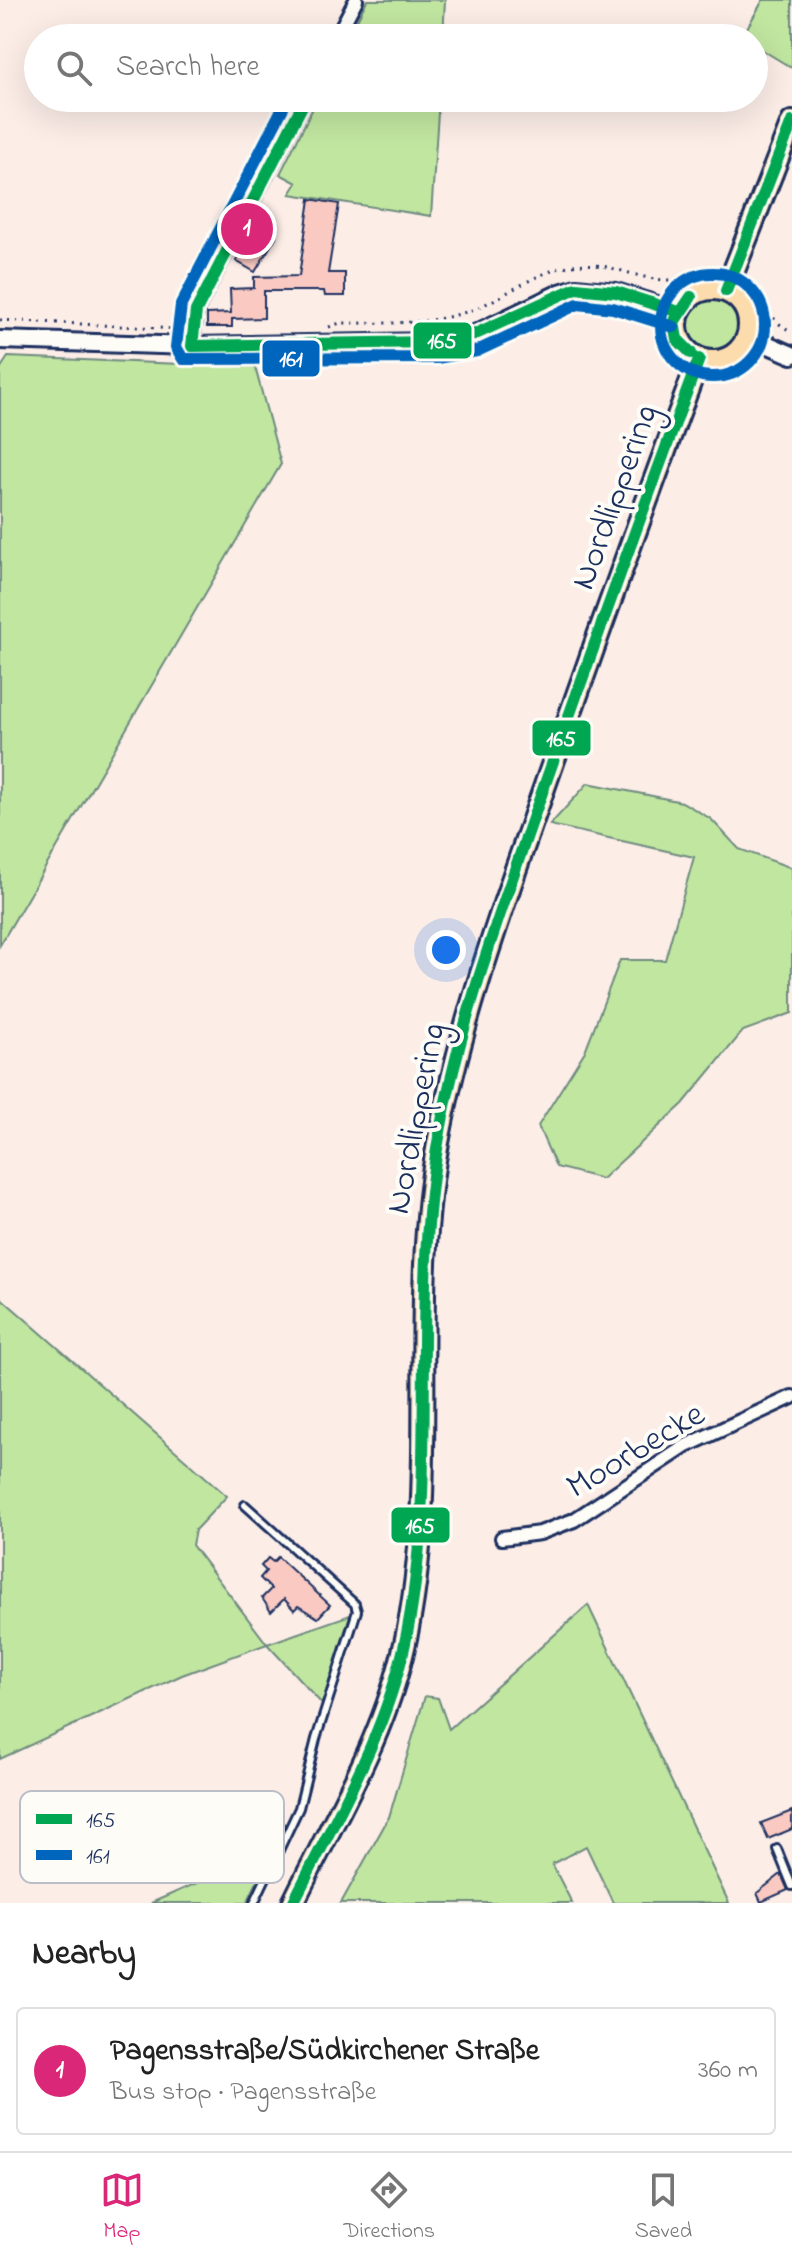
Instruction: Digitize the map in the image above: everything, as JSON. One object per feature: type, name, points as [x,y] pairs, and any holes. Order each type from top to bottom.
[{"type":"main road","points":[[730,283],[792,122]]},
{"type":"main road","points":[[730,283],[747,311],[748,336],[734,356],[723,361],[699,359],[682,345],[677,334],[679,312],[695,294],[730,283]]},
{"type":"main road","name":"Nordlippering","points":[[293,1903],[367,1758],[405,1645],[420,1525],[424,1241],[439,1135],[463,1029],[616,580],[699,359]]},
{"type":"street","points":[[343,24],[356,0]]},
{"type":"street","points":[[192,338],[196,311],[299,112]]},
{"type":"street","points":[[0,340],[192,338],[434,342],[471,336],[576,288],[616,292],[679,312]]},
{"type":"street","points":[[748,336],[792,355]]},
{"type":"street","name":"Moorbecke","points":[[502,1538],[540,1533],[574,1520],[686,1446],[792,1397]]},
{"type":"lane","points":[[245,1505],[355,1604],[357,1611],[316,1739],[299,1808],[284,1840]]},
{"type":"lane","points":[[777,1849],[792,1886]]},
{"type":"lane","points":[[254,1903],[263,1883]]},
{"type":"path","points":[[322,331],[340,323],[440,320],[477,308],[531,279],[568,266],[603,265],[672,280],[711,267],[730,283],[755,286],[774,321],[792,331]]},
{"type":"path","points":[[0,320],[192,338]]},
{"type":"green space","points":[[367,0],[445,0],[444,24],[355,24]]},
{"type":"green space","points":[[763,0],[792,0],[792,68],[768,53],[768,24],[749,24]]},
{"type":"green space","points":[[311,112],[438,112],[431,216],[290,194],[297,183],[280,174]]},
{"type":"green space","points":[[713,299],[732,307],[740,326],[732,345],[713,353],[694,345],[686,326],[694,307]]},
{"type":"green space","points":[[8,357],[255,367],[281,464],[0,945],[0,369]]},
{"type":"green space","points":[[588,783],[682,802],[711,819],[739,849],[792,868],[792,1013],[743,1031],[683,1104],[602,1179],[556,1167],[538,1126],[585,1051],[620,960],[665,960],[694,857],[550,825]]},
{"type":"green space","points":[[0,1297],[227,1496],[195,1530],[192,1545],[267,1644],[182,1675],[0,1759]]},
{"type":"green space","points":[[588,1605],[729,1903],[613,1903],[586,1846],[552,1864],[572,1903],[341,1903],[389,1817],[425,1696],[438,1698],[449,1729]]},
{"type":"green space","points":[[350,1615],[322,1704],[267,1644]]},
{"type":"green space","points":[[197,1883],[256,1883],[247,1903],[151,1903]]},
{"type":"building","points":[[310,199],[339,204],[328,273],[345,273],[345,296],[325,296],[324,291],[264,291],[264,318],[232,319],[232,327],[207,327],[207,314],[231,313],[230,289],[254,288],[254,277],[299,276]]},
{"type":"building","points":[[255,226],[276,237],[255,272],[236,261]]},
{"type":"building","points":[[278,1557],[330,1605],[318,1618],[298,1606],[294,1610],[284,1599],[271,1612],[262,1598],[271,1589],[260,1578],[266,1571],[261,1566],[268,1558],[273,1562]]},
{"type":"building","points":[[792,1811],[792,1829],[768,1839],[761,1823]]},
{"type":"building","points":[[781,1874],[788,1890],[761,1902],[757,1893]]},
{"type":"transit line","name":"161","points":[[281,112],[181,305],[176,347],[183,359],[437,358],[477,351],[578,304],[613,308],[674,327]]},
{"type":"transit line","name":"165","points":[[192,346],[196,311],[299,112]]},
{"type":"transit line","name":"165","points":[[726,291],[792,122]]},
{"type":"transit line","name":"161","points":[[713,273],[733,277],[750,288],[761,305],[765,325],[761,345],[750,362],[733,373],[713,377],[693,373],[676,362],[665,345],[661,325],[665,305],[676,288],[693,277],[713,273]]},
{"type":"transit line","name":"165","points":[[192,346],[434,342],[471,336],[576,288],[616,292],[679,312]]},
{"type":"transit line","name":"165","points":[[691,297],[674,322],[677,339],[691,353]]},
{"type":"transit line","name":"165","points":[[293,1903],[372,1744],[405,1643],[421,1519],[424,1330],[430,1205],[446,1099],[468,1013],[598,635],[699,359]]},
{"type":"place","name":"Pagensstraße/Südkirchener Straße","points":[[247,229]]}]
